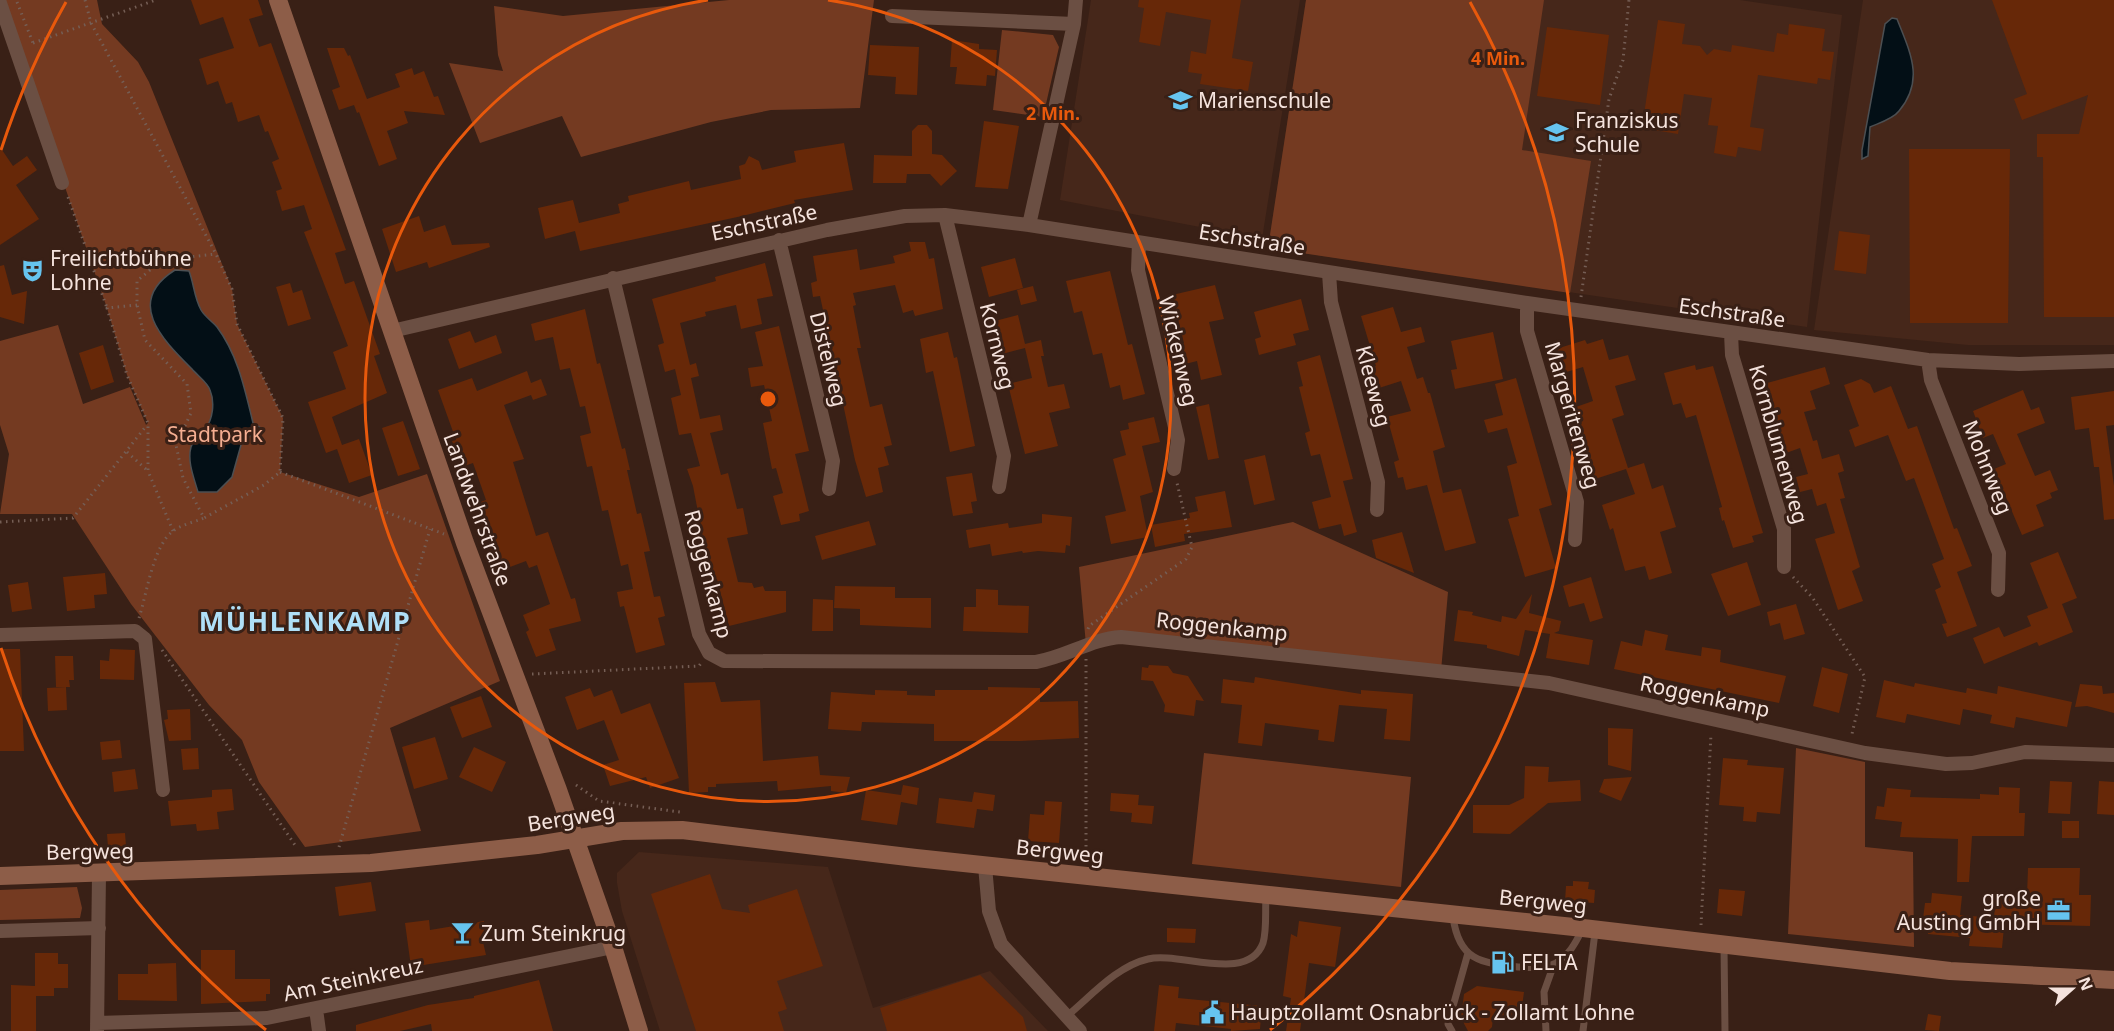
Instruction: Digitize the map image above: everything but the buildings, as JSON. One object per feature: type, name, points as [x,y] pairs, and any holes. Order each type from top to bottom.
[{"type":"main road","name":"Landwehrstraße","points":[[278,0],[465,543],[558,790],[613,947],[639,1031]]},
{"type":"main road","name":"Bergweg","points":[[0,876],[333,866],[575,840],[633,830],[682,830],[985,866],[1453,914],[1950,971],[2114,980]]},
{"type":"street","points":[[1029,225],[1074,24],[1076,0]]},
{"type":"street","points":[[0,3],[62,183]]},
{"type":"street","points":[[892,16],[1074,24]]},
{"type":"street","name":"Eschstraße","points":[[392,331],[779,240],[905,216],[945,216],[1029,225],[1580,311],[1928,360],[2019,364],[2114,361]]},
{"type":"street","name":"Kornweg","points":[[945,216],[1004,456],[999,487]]},
{"type":"street","name":"Distelweg","points":[[779,240],[833,461],[829,489]]},
{"type":"street","name":"Wickenweg","points":[[1139,243],[1138,270],[1178,440],[1174,469]]},
{"type":"street","name":"Kleeweg","points":[[1329,273],[1330,302],[1378,482],[1377,510]]},
{"type":"street","name":"Roggenkamp","points":[[613,278],[699,634],[709,653],[724,661],[1036,662],[1058,658],[1106,638],[1121,637],[1549,683],[1849,749],[1946,764],[1972,763],[2025,752],[2114,755]]},
{"type":"street","name":"Margeritenweg","points":[[1527,303],[1527,331],[1577,502],[1575,540]]},
{"type":"street","name":"Kornblumenweg","points":[[1731,333],[1732,355],[1784,529],[1784,567]]},
{"type":"street","name":"Mohnweg","points":[[1928,360],[1931,380],[2000,553],[1998,590]]},
{"type":"street","points":[[0,635],[135,631],[145,639],[163,790]]},
{"type":"street","points":[[985,866],[989,911],[1001,944],[1080,1031]]},
{"type":"street","points":[[97,1027],[99,874]]},
{"type":"street","points":[[0,931],[99,928]]},
{"type":"street","name":"Am Steinkreuz","points":[[97,1027],[251,1020],[316,1009],[613,947]]},
{"type":"street","points":[[316,1009],[319,1031]]},
{"type":"lane","points":[[1067,1016],[1128,965],[1151,958],[1235,964],[1253,957],[1263,943],[1266,895]]},
{"type":"lane","points":[[1453,914],[1455,931],[1468,953],[1482,964],[1527,968],[1554,964],[1572,950],[1589,929]]},
{"type":"lane","points":[[1583,1031],[1589,929]]},
{"type":"lane","points":[[1724,944],[1725,1031]]},
{"type":"lane","points":[[1452,1031],[1448,1024],[1468,953]]},
{"type":"lane","points":[[1546,1031],[1544,992],[1554,964]]},
{"type":"path","points":[[85,0],[91,22],[216,254],[232,289],[237,324],[283,418],[280,472],[264,484],[204,518],[173,531],[156,552],[154,567],[135,631]]},
{"type":"path","points":[[33,43],[156,0]]},
{"type":"path","points":[[1580,311],[1609,99],[1623,60],[1629,0]]},
{"type":"path","points":[[62,183],[107,308],[127,375],[148,423],[147,471]]},
{"type":"path","points":[[204,518],[183,478],[176,445],[190,413],[187,384],[145,340],[137,305],[137,281],[162,260],[216,254]]},
{"type":"path","points":[[107,308],[137,305]]},
{"type":"path","points":[[0,522],[73,518],[148,423]]},
{"type":"path","points":[[127,452],[147,471],[173,531]]},
{"type":"path","points":[[1085,877],[1086,645],[1089,626],[1186,559],[1192,547],[1174,469]]},
{"type":"path","points":[[280,472],[465,543]]},
{"type":"path","points":[[333,866],[430,529]]},
{"type":"path","points":[[1784,567],[1812,597],[1865,677],[1849,749]]},
{"type":"path","points":[[158,644],[310,867]]},
{"type":"path","points":[[515,675],[699,666],[709,653]]},
{"type":"path","points":[[1699,942],[1711,719]]},
{"type":"path","points":[[558,790],[575,784],[599,801],[618,805]]},
{"type":"shaded area","name":"Marienschule","points":[[1091,0],[1300,0],[1262,239],[1060,200]]},
{"type":"shaded area","name":"Franziskus Schule","points":[[1306,0],[1740,0],[1842,15],[1807,327],[1268,248]]},
{"type":"shaded area","points":[[1863,0],[2114,0],[2114,345],[1968,345],[1814,330]]},
{"type":"shaded area","points":[[1892,18],[1897,19],[1910,54],[1913,66],[1911,88],[1907,100],[1896,114],[1870,127],[1868,156],[1862,159],[1885,24]]},
{"type":"shaded area","points":[[175,270],[189,271],[201,310],[217,327],[230,349],[240,373],[253,423],[261,428],[259,436],[250,436],[241,445],[232,477],[217,492],[198,492],[190,458],[192,444],[208,425],[211,416],[213,405],[209,387],[160,333],[150,308],[152,295],[160,282]]},
{"type":"shaded area","points":[[639,852],[828,867],[873,1008],[990,971],[1048,1031],[660,1031],[622,911],[617,883],[617,873]]},
{"type":"green space","name":"Stadtpark","points":[[0,0],[97,0],[102,24],[138,62],[149,82],[232,289],[237,324],[283,418],[280,472],[359,497],[427,474],[500,681],[390,728],[421,831],[305,847],[259,782],[242,740],[209,705],[131,604],[72,514],[0,514],[9,454],[0,425],[0,341],[58,325],[83,404],[130,387],[146,425],[148,423],[127,375],[107,308]]},
{"type":"green space","points":[[729,0],[874,0],[860,108],[771,110],[711,122],[581,157],[562,116],[480,143],[449,63],[503,71],[498,55],[494,6],[563,16]]},
{"type":"green space","points":[[1306,0],[1544,0],[1522,150],[1591,161],[1570,293],[1268,248]]},
{"type":"green space","points":[[1002,30],[1053,35],[1059,47],[1043,117],[993,110]]},
{"type":"green space","points":[[1293,522],[1448,592],[1441,671],[1122,637],[1086,645],[1079,567]]},
{"type":"green space","points":[[1796,748],[1865,762],[1865,847],[1913,852],[1914,947],[1788,934]]},
{"type":"green space","points":[[1204,753],[1411,777],[1401,887],[1192,864]]},
{"type":"green space","points":[[77,887],[82,908],[80,918],[0,920],[0,890]]},
{"type":"place","name":"Marienschule","points":[[1180,100]]},
{"type":"place","name":"Franziskus Schule","points":[[1557,132]]},
{"type":"place","name":"Freilichtbühne Lohne","points":[[32,270]]},
{"type":"place","name":"große Austing GmbH","points":[[2059,910]]},
{"type":"place","name":"Zum Steinkrug","points":[[463,933]]},
{"type":"place","name":"FELTA","points":[[1503,962]]},
{"type":"place","name":"Hauptzollamt Osnabrück - Zollamt Lohne","points":[[1212,1012]]},
{"type":"district","name":"MÜHLENKAMP","points":[[305,620]]}]
